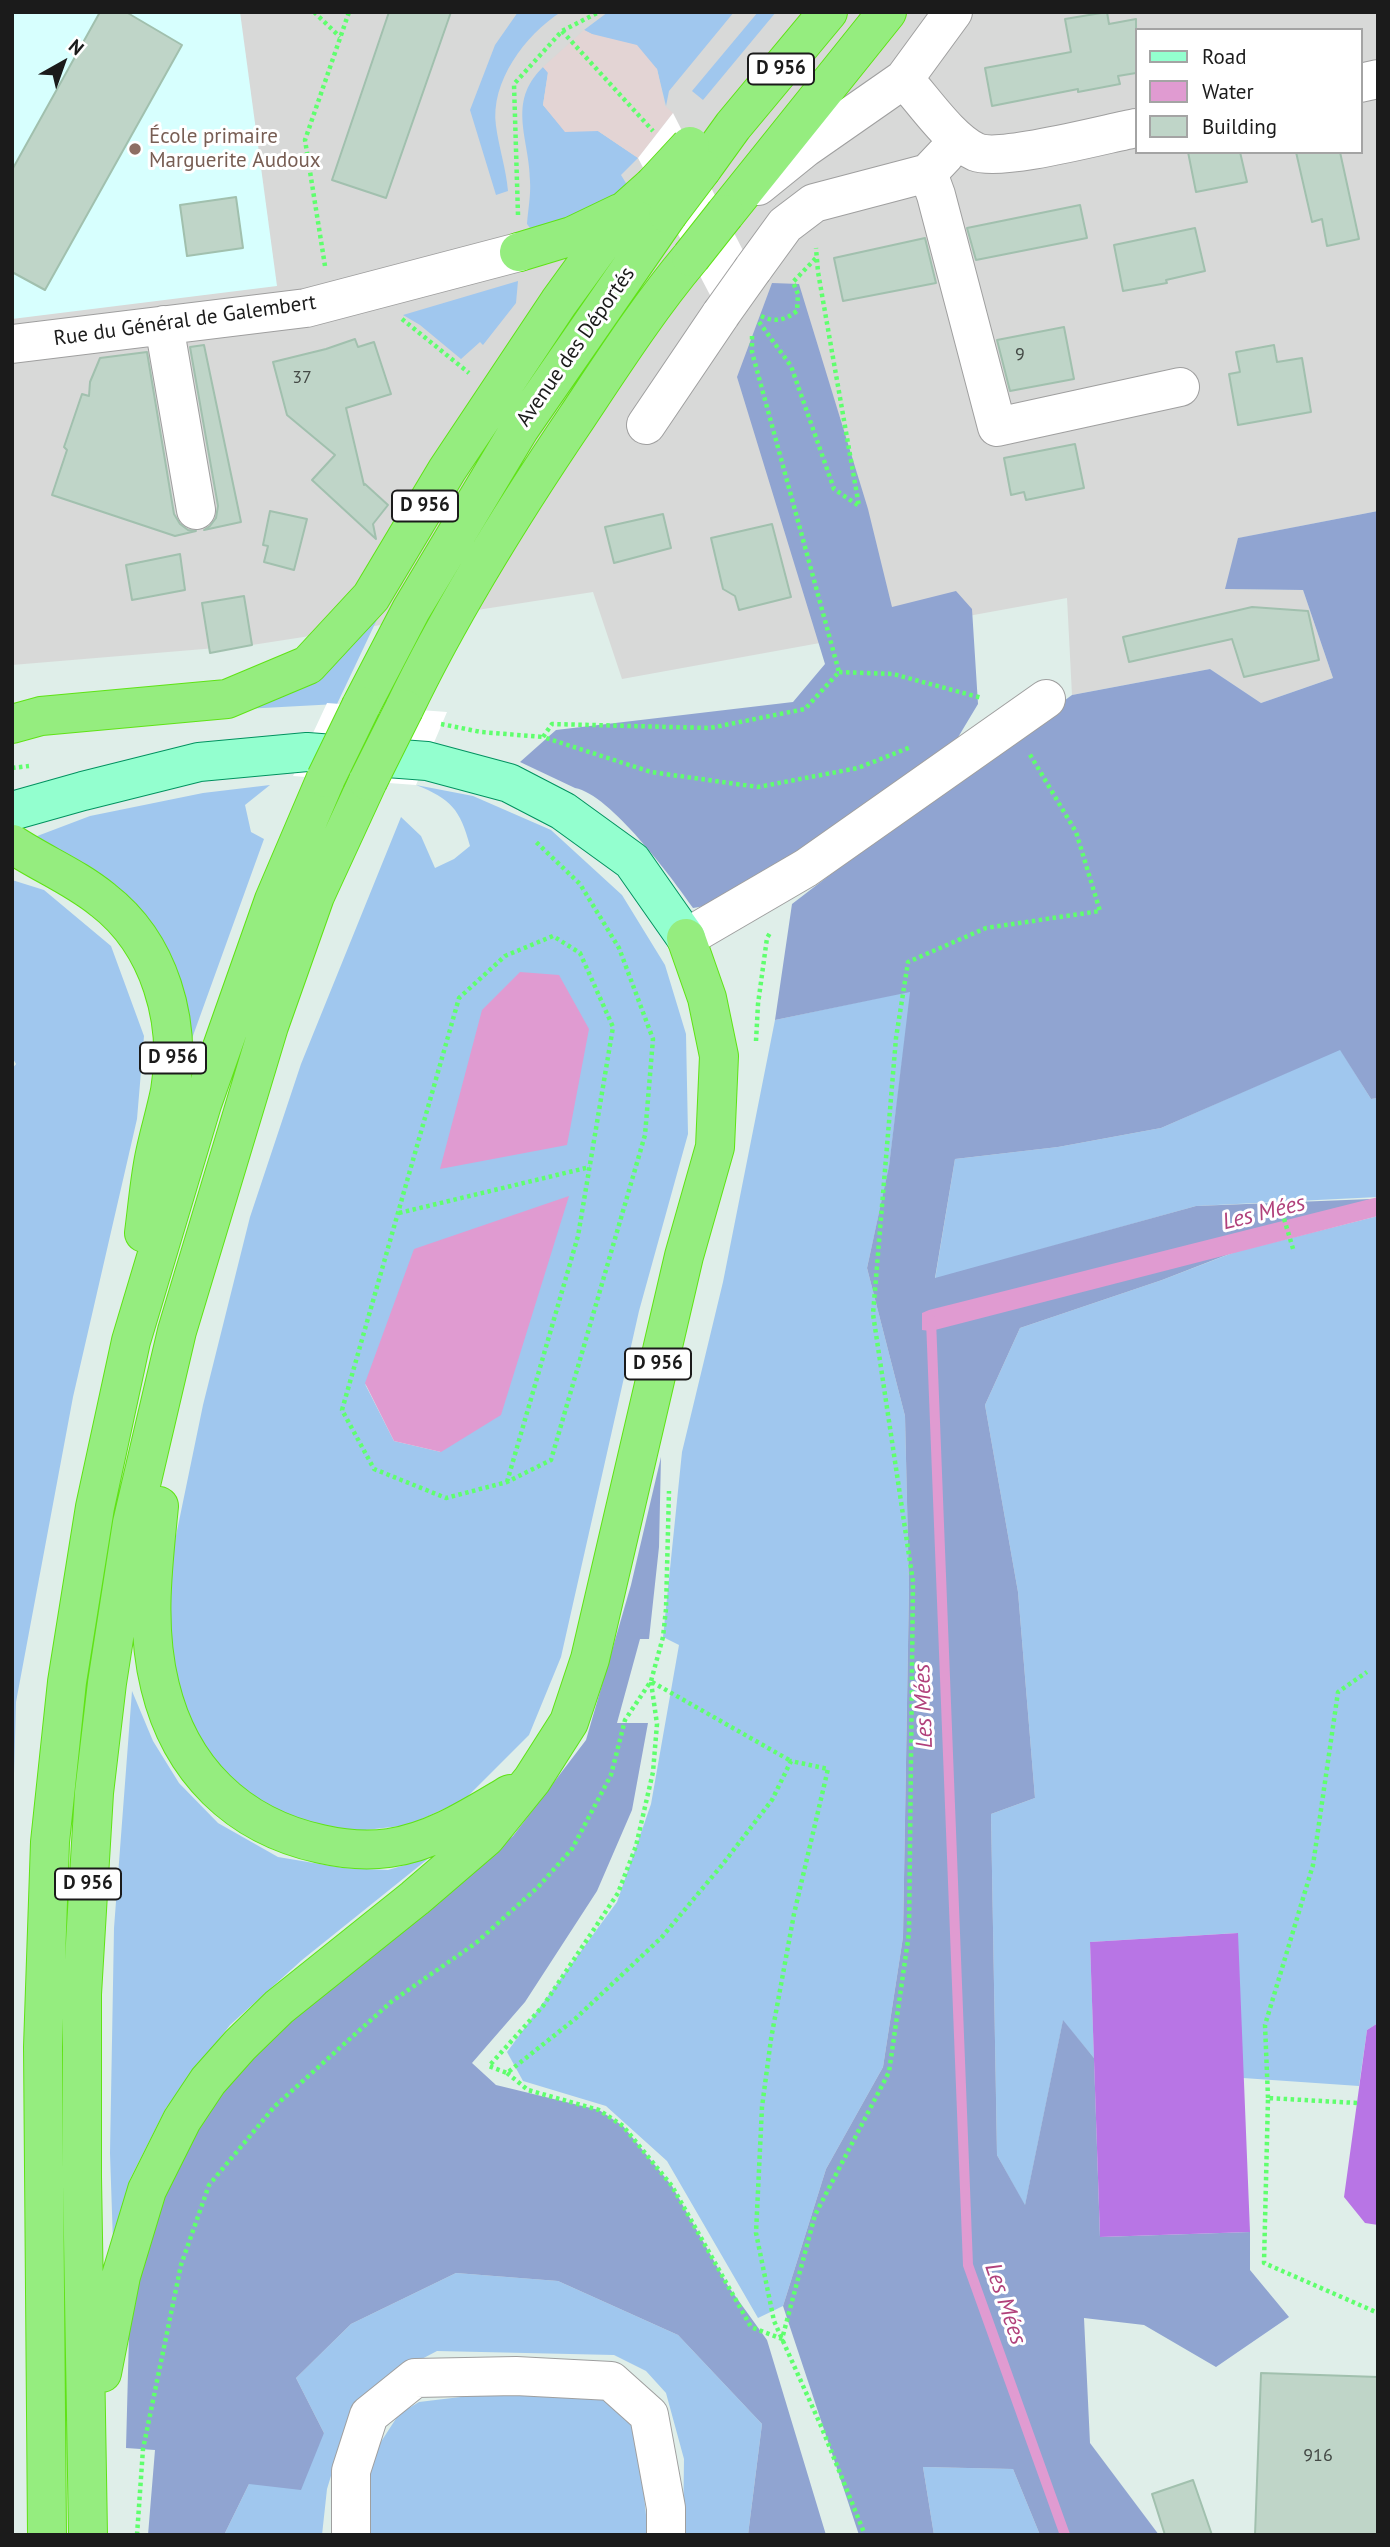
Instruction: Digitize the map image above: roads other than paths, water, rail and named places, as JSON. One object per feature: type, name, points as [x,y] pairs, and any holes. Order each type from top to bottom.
[{"type":"highway","name":"D 956","points":[[12,724],[41,716],[227,699],[308,665],[371,597],[447,470],[559,302],[625,211],[660,200],[684,151],[733,126],[828,12]]},
{"type":"highway","name":"Avenue des Déportés","points":[[177,1331],[269,1026],[315,896],[422,671],[527,490],[615,360],[691,257],[887,12]]},
{"type":"highway","name":"Avenue des Déportés","points":[[131,1341],[202,1104],[235,1006],[274,900],[326,778],[411,610],[660,200]]},
{"type":"highway","points":[[518,235],[572,236],[625,211]]},
{"type":"highway","points":[[518,235],[543,269],[559,302]]},
{"type":"highway","name":"D 956","points":[[12,844],[104,900],[145,947],[162,983],[174,1047],[171,1079],[153,1163],[131,1341],[95,1507],[67,1682],[50,1842],[43,2046],[47,2535]]},
{"type":"highway","name":"D 956","points":[[88,2444],[121,2276],[147,2190],[182,2120],[208,2081],[279,2007],[486,1837],[533,1780],[569,1722],[590,1659],[684,1256],[715,1147],[719,1056],[707,998],[686,938]]},
{"type":"highway","name":"D 956","points":[[177,1331],[152,1585],[151,1637],[160,1687],[175,1729],[193,1763],[223,1797],[258,1822],[295,1838],[344,1849],[389,1848],[431,1836],[474,1815],[533,1780]]},
{"type":"highway","name":"D 956","points":[[88,2535],[82,1994],[94,1793],[107,1683],[132,1523],[177,1331]]},
{"type":"main road","name":"D 956","points":[[12,811],[199,762],[307,752],[427,761],[509,783],[563,811],[632,861],[686,938]]},
{"type":"street","name":"Avenue des Déportés","points":[[728,211],[805,148],[904,79],[953,12]]},
{"type":"street","points":[[904,79],[959,141],[978,153],[1005,155],[1134,128]]},
{"type":"street","points":[[646,425],[736,319],[753,269],[785,225],[814,203],[928,173],[959,141]]},
{"type":"street","points":[[928,173],[997,427],[1180,387]]},
{"type":"street","name":"Rue du Général de Galembert","points":[[12,344],[306,308],[518,235]]},
{"type":"street","points":[[164,325],[196,509]]},
{"type":"street","points":[[686,938],[806,867],[1046,699]]},
{"type":"street","points":[[351,2535],[351,2471],[369,2416],[415,2378],[516,2376],[611,2381],[649,2415],[666,2508],[666,2535]]},
{"type":"water","points":[[520,972],[559,975],[589,1029],[567,1145],[440,1169],[482,1010]]},
{"type":"water","points":[[569,1196],[501,1415],[441,1452],[394,1441],[365,1383],[414,1249]]},
{"type":"water","points":[[1378,1197],[1378,1216],[931,1331],[922,1330],[922,1313],[929,1310]]},
{"type":"waterway","name":"Les Mées","points":[[931,1320],[968,2265],[1065,2535]]},
{"type":"place","name":"École primaire Marguerite Audoux","points":[[135,149]]}]
